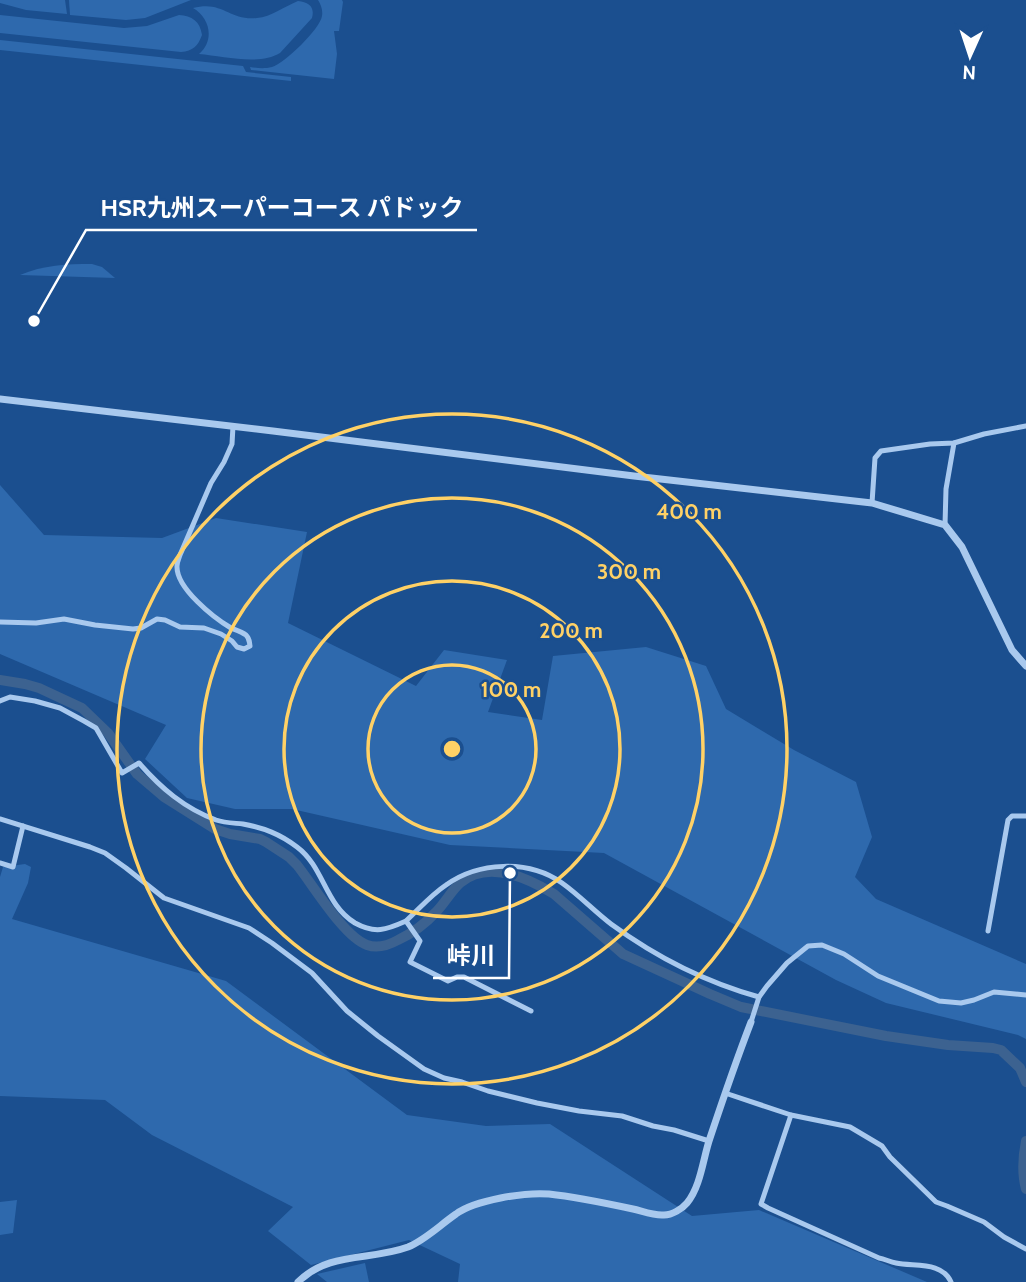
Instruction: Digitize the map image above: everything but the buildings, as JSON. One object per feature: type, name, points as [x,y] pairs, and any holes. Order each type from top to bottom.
[{"type":"street","points":[[0,399],[872,503],[945,525]]},
{"type":"street","points":[[0,622],[27,624],[64,619],[133,629],[158,619],[180,628],[204,628],[221,634],[237,647],[244,649],[250,646],[247,636],[216,617],[192,595],[179,575],[177,566],[211,483],[232,444],[233,426]]},
{"type":"street","points":[[872,503],[875,458],[881,451],[954,443],[1026,426]]},
{"type":"street","points":[[954,443],[946,489],[945,525],[963,550],[1012,650],[1026,666]]},
{"type":"street","points":[[0,701],[10,697],[60,708],[96,728],[122,773],[139,763],[158,785],[184,804],[218,820],[268,829],[284,837],[301,850],[315,867],[334,904],[345,917],[361,926],[375,931],[391,928],[405,921],[446,885],[460,877],[475,870],[520,866],[546,873],[613,925],[661,957],[729,989],[760,997]]},
{"type":"street","points":[[988,931],[1008,820],[1012,816],[1026,815]]},
{"type":"street","points":[[0,820],[105,853],[164,898],[248,928],[312,974],[347,1011],[424,1069],[488,1091],[579,1111],[621,1116],[709,1141]]},
{"type":"street","points":[[0,863],[13,867],[23,827]]},
{"type":"street","points":[[405,921],[420,941],[410,962],[448,981],[464,977],[531,1012]]},
{"type":"street","points":[[298,1282],[325,1263],[410,1246],[459,1212],[491,1201],[547,1194],[664,1215],[678,1211],[687,1202],[695,1187],[760,997],[779,971],[808,946],[822,945],[845,954],[878,975],[939,1001],[961,1003],[994,992],[1026,995]]},
{"type":"street","points":[[725,1093],[791,1115],[850,1127],[882,1146],[936,1202],[984,1222],[1026,1249]]},
{"type":"street","points":[[791,1115],[761,1203],[879,1258],[931,1267],[945,1273],[951,1282]]},
{"type":"shaded area","points":[[0,0],[65,0],[67,14],[26,10],[0,3]]},
{"type":"shaded area","points":[[69,0],[191,0],[145,18],[126,20],[70,15]]},
{"type":"shaded area","points":[[318,0],[343,2],[339,31],[334,31],[337,54],[334,79],[251,70],[250,67],[266,68],[278,64],[301,45],[320,22],[322,8]]},
{"type":"shaded area","points":[[298,1],[310,6],[313,11],[312,18],[280,53],[251,60],[199,54],[209,36],[207,23],[193,8],[219,8],[239,17],[257,18]]},
{"type":"shaded area","points":[[0,15],[124,28],[147,26],[179,15],[195,20],[202,35],[195,47],[181,52],[0,33]]},
{"type":"shaded area","points":[[0,40],[243,66],[246,72],[291,77],[291,81],[0,50]]},
{"type":"shaded area","points":[[92,264],[102,267],[115,278],[20,275],[55,266]]},
{"type":"shaded area","points":[[0,485],[44,535],[162,538],[216,518],[307,532],[288,623],[416,686],[444,650],[507,660],[488,712],[542,720],[553,656],[646,647],[706,666],[726,709],[794,750],[856,782],[872,837],[855,877],[876,899],[1026,964],[1026,1039],[886,1003],[836,980],[604,853],[450,845],[292,809],[235,809],[187,798],[145,759],[166,725],[0,654]]},
{"type":"shaded area","points":[[25,864],[31,867],[28,883],[12,919],[226,981],[407,1115],[486,1126],[550,1124],[692,1216],[759,1210],[927,1282],[458,1282],[460,1264],[409,1240],[311,1265],[268,1231],[293,1207],[152,1135],[105,1100],[0,1096],[0,877],[3,867]]},
{"type":"shaded area","points":[[17,1200],[13,1233],[0,1235],[0,1202]]},
{"type":"shaded area","points":[[365,1263],[369,1282],[327,1282],[317,1274]]},
{"type":"waterway","points":[[0,680],[39,688],[82,708],[108,733],[137,774],[164,797],[215,829],[260,839],[289,857],[339,921],[367,945],[387,945],[414,931],[432,916],[460,883],[471,876],[483,872],[508,873],[554,894],[623,954],[741,1007],[886,1036],[1001,1050],[1020,1068],[1026,1082]]},
{"type":"waterway","points":[[1026,1141],[1023,1165],[1026,1189]]},
{"type":"place","name":"HSR九州スーパーコース パドック","points":[[34,321]]},
{"type":"place","name":"峠川","points":[[510,873]]}]
